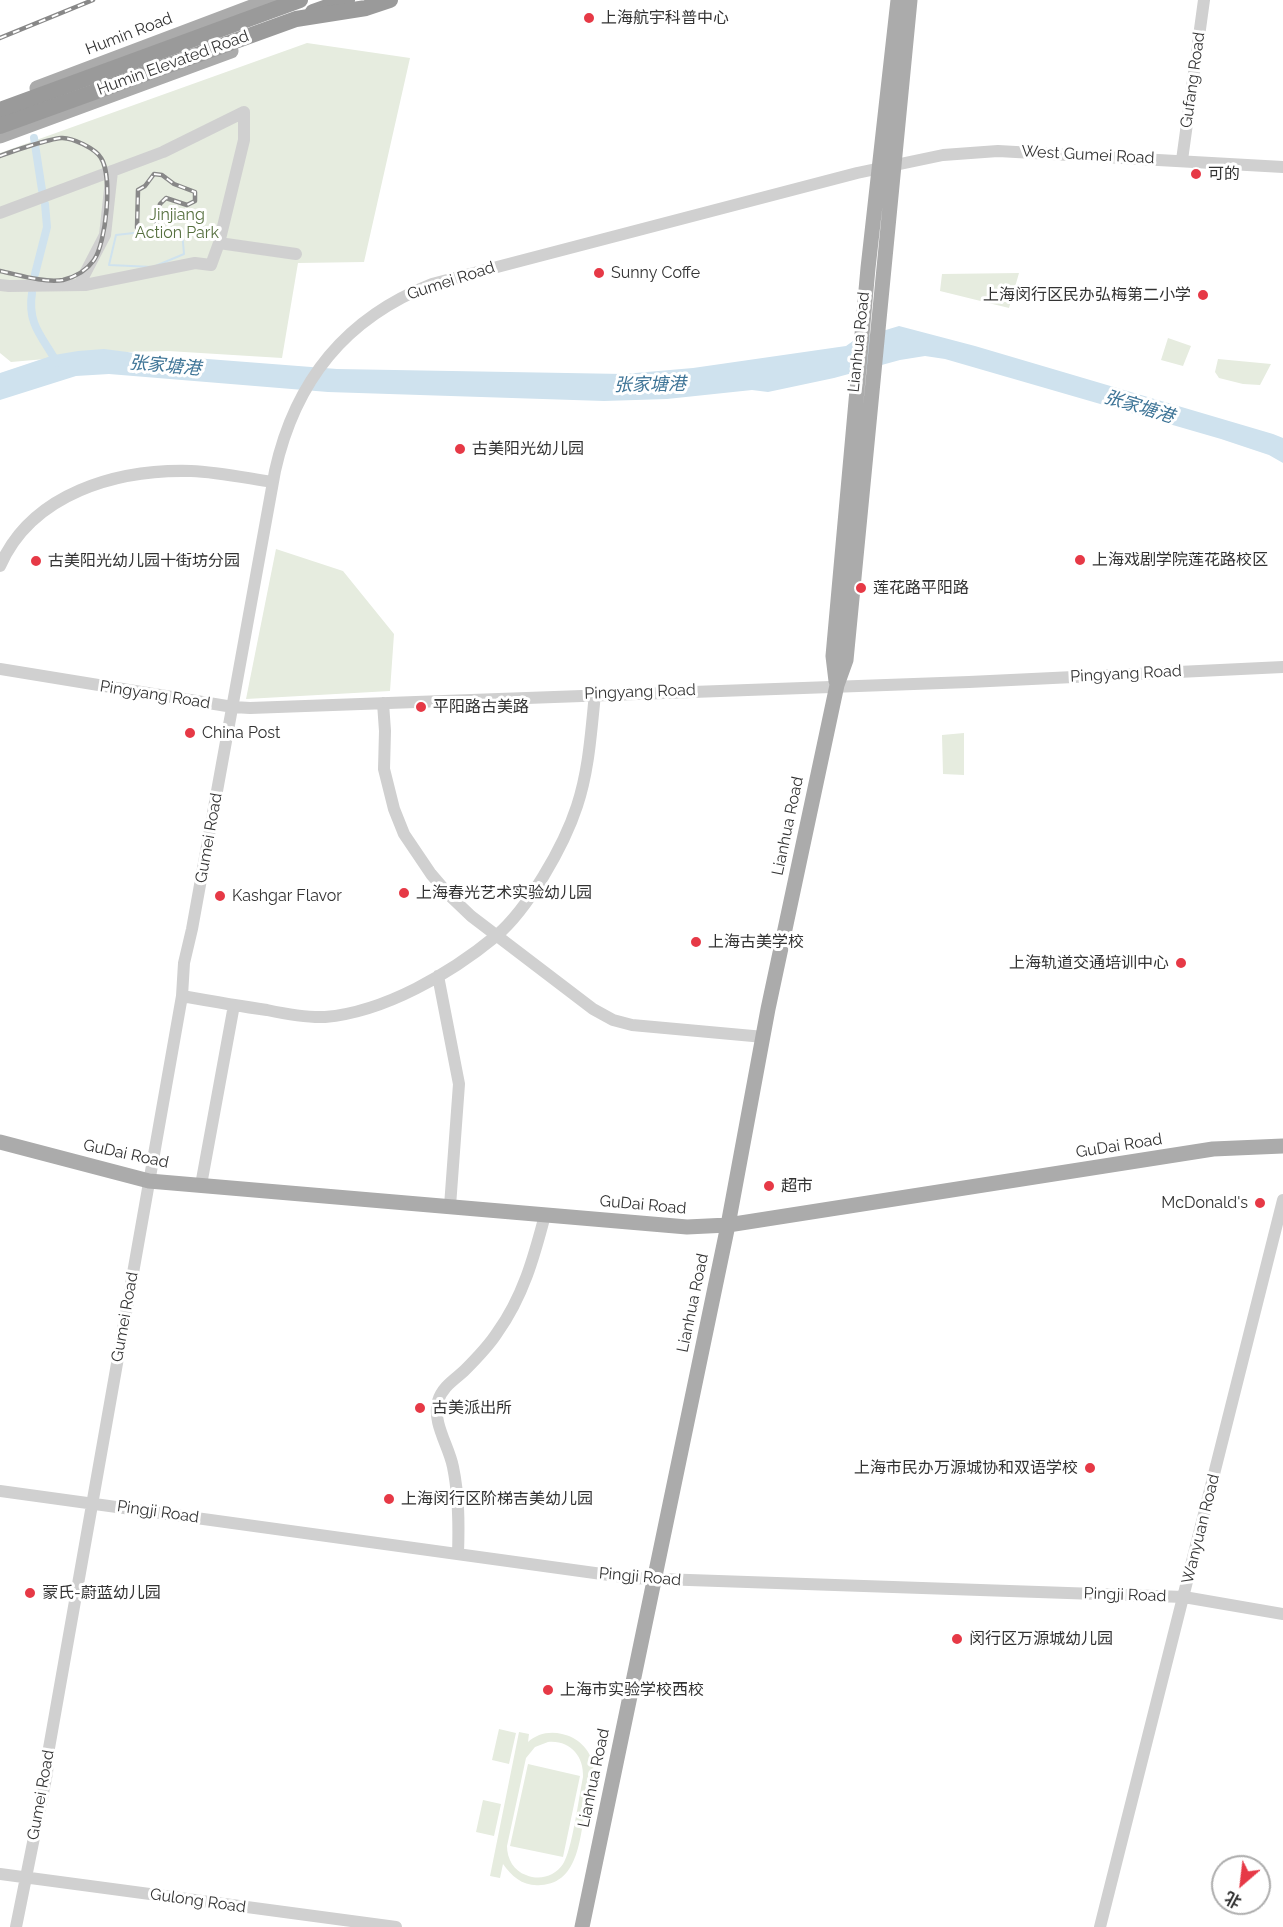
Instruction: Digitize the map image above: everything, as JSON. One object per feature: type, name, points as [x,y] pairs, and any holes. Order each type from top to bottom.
[{"type":"highway","name":"Humin Elevated Road","points":[[0,110],[300,0]]},
{"type":"highway","name":"Humin Elevated Road","points":[[0,126],[347,0]]},
{"type":"highway","points":[[296,19],[366,8],[390,0]]},
{"type":"main road","name":"Humin Road","points":[[0,102],[270,0]]},
{"type":"main road","points":[[0,136],[369,0]]},
{"type":"main road","name":"Lianhua Road","points":[[867,372],[863,334],[878,168],[898,0]]},
{"type":"main road","name":"Lianhua Road","points":[[582,1927],[728,1226],[768,1009],[837,685],[833,656],[867,372],[878,328],[910,0]]},
{"type":"main road","points":[[0,119],[43,104],[69,111]]},
{"type":"main road","name":"GuDai Road","points":[[0,1142],[149,1181],[687,1227],[728,1226],[1213,1149],[1283,1146]]},
{"type":"street","name":"Gufang Road","points":[[1182,160],[1204,0]]},
{"type":"street","points":[[0,213],[163,152],[244,112],[244,140],[219,243],[211,264],[195,263],[79,285],[0,285]]},
{"type":"street","name":"West Gumei Road","points":[[893,165],[943,154],[998,151],[1283,166]]},
{"type":"street","name":"Gumei Road","points":[[16,1927],[47,1773],[49,1748],[182,996],[184,963],[273,482],[285,432],[301,397],[325,359],[348,334],[366,319],[407,294],[432,284],[893,165]]},
{"type":"street","points":[[79,285],[105,235],[112,171]]},
{"type":"street","points":[[219,243],[296,254]]},
{"type":"street","points":[[0,566],[17,536],[33,519],[60,501],[121,476],[194,471],[273,482]]},
{"type":"street","name":"Pingyang Road","points":[[0,669],[233,707],[969,682],[1283,667]]},
{"type":"street","points":[[182,996],[310,1017],[334,1016],[378,1004],[413,990],[438,976],[497,935],[540,882],[573,817],[585,779],[595,694]]},
{"type":"street","points":[[383,703],[384,769],[394,809],[404,834],[431,874],[471,916],[593,1009],[613,1020],[632,1025],[764,1036]]},
{"type":"street","points":[[438,976],[459,1084],[450,1206]]},
{"type":"street","points":[[201,1185],[234,1005]]},
{"type":"street","name":"Wanyuan Road","points":[[1100,1927],[1283,1200]]},
{"type":"street","points":[[458,1554],[457,1488],[453,1464],[438,1423],[436,1411],[438,1402],[441,1392],[448,1383],[478,1356],[497,1334],[512,1310],[531,1267],[545,1215]]},
{"type":"street","name":"Pingji Road","points":[[0,1491],[655,1580],[1184,1597],[1283,1614]]},
{"type":"street","name":"Gulong Road","points":[[0,1874],[396,1927]]},
{"type":"green space","name":"Jinjiang Action Park","points":[[307,43],[410,58],[364,262],[298,263],[282,358],[168,351],[126,352],[11,362],[0,353],[0,153]]},
{"type":"green space","points":[[1019,273],[1009,308],[940,291],[942,274]]},
{"type":"green space","points":[[1168,338],[1191,346],[1183,366],[1161,360]]},
{"type":"green space","points":[[1218,359],[1271,364],[1260,385],[1243,384],[1219,378],[1215,372]]},
{"type":"green space","points":[[276,549],[343,571],[394,634],[390,691],[246,699]]},
{"type":"green space","points":[[964,733],[964,775],[943,774],[942,735]]},
{"type":"green space","points":[[499,1729],[516,1733],[509,1764],[492,1760]]},
{"type":"green space","points":[[519,1732],[529,1734],[528,1742],[539,1735],[548,1733],[562,1734],[578,1741],[589,1753],[593,1769],[579,1843],[571,1866],[564,1876],[554,1882],[541,1885],[519,1880],[503,1864],[500,1878],[490,1876]],"holes":[[[548,1742],[556,1742],[574,1751],[583,1769],[575,1823],[569,1848],[560,1868],[547,1876],[531,1877],[515,1867],[510,1860],[507,1846],[526,1758],[535,1747]]]},
{"type":"green space","points":[[528,1764],[580,1776],[563,1857],[510,1846]]},
{"type":"green space","points":[[483,1800],[501,1804],[494,1836],[476,1832]]},
{"type":"water","name":"张家塘港","points":[[899,326],[975,346],[1273,434],[1283,438],[1283,463],[1269,455],[1221,439],[945,359],[925,356],[768,392],[752,390],[667,399],[604,401],[328,392],[109,374],[76,376],[0,400],[0,373],[54,355],[78,351],[104,349],[337,369],[624,374],[693,368],[846,346],[856,339]]},
{"type":"waterway","points":[[34,138],[42,190]]},
{"type":"waterway","points":[[35,274],[47,227],[45,204]]},
{"type":"waterway","points":[[178,228],[182,231],[184,254],[153,267],[109,265],[116,235],[178,228]]},
{"type":"waterway","points":[[32,293],[34,322],[57,363]]},
{"type":"railway","points":[[0,38],[93,0]]},
{"type":"railway","points":[[0,156],[55,139],[66,138],[89,147],[101,158],[107,180],[102,240],[94,260],[84,270],[67,279],[56,281],[0,271]]},
{"type":"railway","points":[[154,174],[162,175],[174,184],[195,192],[195,201],[187,205],[166,198],[160,204],[155,232],[146,236],[137,228],[138,190],[145,186],[154,174]]},
{"type":"place","name":"上海航宇科普中心","points":[[589,18]]},
{"type":"place","name":"可的","points":[[1196,174]]},
{"type":"place","name":"Sunny Coffe","points":[[599,273]]},
{"type":"place","name":"上海闵行区民办弘梅第二小学","points":[[1203,295]]},
{"type":"place","name":"古美阳光幼儿园","points":[[460,449]]},
{"type":"place","name":"上海戏剧学院莲花路校区","points":[[1080,560]]},
{"type":"place","name":"古美阳光幼儿园十街坊分园","points":[[36,561]]},
{"type":"place","name":"莲花路平阳路","points":[[861,588]]},
{"type":"place","name":"平阳路古美路","points":[[421,707]]},
{"type":"place","name":"China Post","points":[[190,733]]},
{"type":"place","name":"上海春光艺术实验幼儿园","points":[[404,893]]},
{"type":"place","name":"Kashgar Flavor","points":[[220,896]]},
{"type":"place","name":"上海古美学校","points":[[696,942]]},
{"type":"place","name":"上海轨道交通培训中心","points":[[1181,963]]},
{"type":"place","name":"超市","points":[[769,1186]]},
{"type":"place","name":"McDonald's","points":[[1260,1203]]},
{"type":"place","name":"古美派出所","points":[[420,1408]]},
{"type":"place","name":"上海市民办万源城协和双语学校","points":[[1090,1468]]},
{"type":"place","name":"上海闵行区阶梯吉美幼儿园","points":[[389,1499]]},
{"type":"place","name":"蒙氏-蔚蓝幼儿园","points":[[30,1593]]},
{"type":"place","name":"闵行区万源城幼儿园","points":[[957,1639]]},
{"type":"place","name":"上海市实验学校西校","points":[[548,1690]]}]
